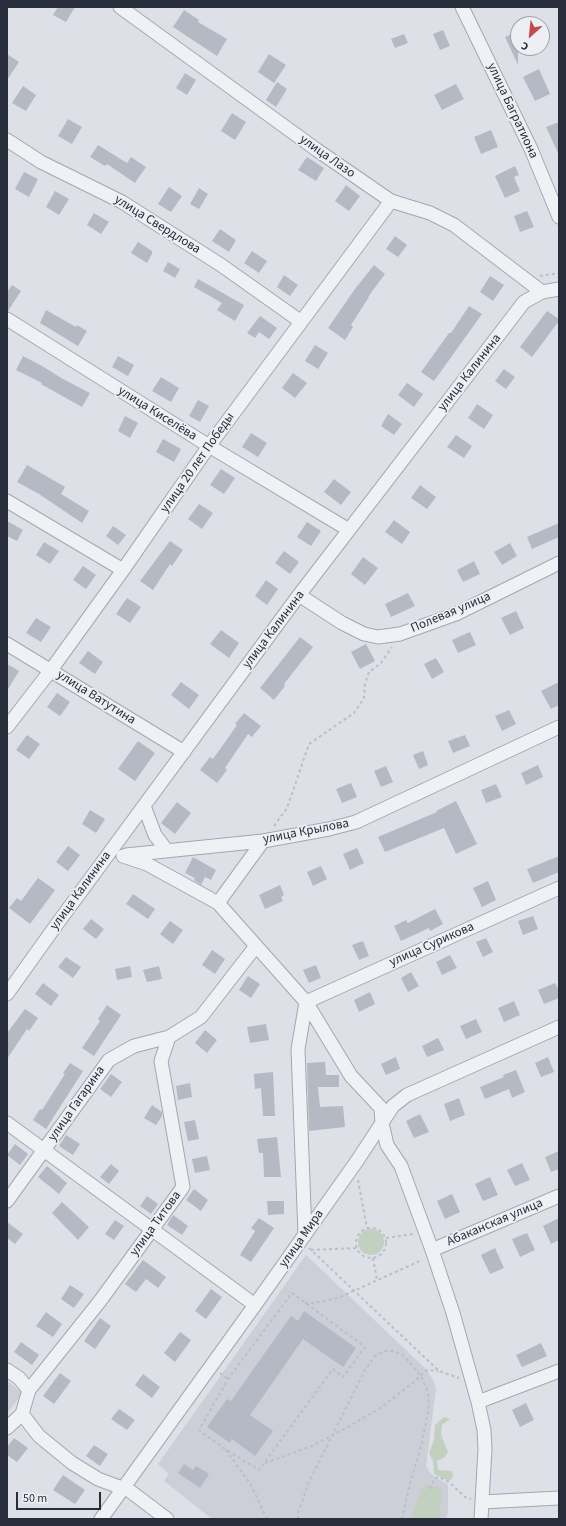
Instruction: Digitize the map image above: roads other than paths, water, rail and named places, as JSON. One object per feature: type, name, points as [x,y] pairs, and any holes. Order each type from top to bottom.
[{"type":"street","name":"улица Лазо","points":[[120,7],[318,150],[391,200],[430,213],[454,226],[542,292]]},
{"type":"street","name":"улица Багратиона","points":[[462,7],[531,149],[559,217]]},
{"type":"street","name":"улица Свердлова","points":[[7,140],[41,162],[122,202],[221,265],[300,321]]},
{"type":"street","name":"улица 20 лет Победы","points":[[7,728],[123,570],[209,446],[391,200]]},
{"type":"street","name":"улица Калинина","points":[[7,994],[299,595],[524,302],[542,292],[559,289]]},
{"type":"street","name":"улица Киселёва","points":[[7,320],[209,446],[349,530]]},
{"type":"street","points":[[7,501],[123,570]]},
{"type":"street","name":"Полевая улица","points":[[299,595],[342,623],[364,634],[378,637],[400,634],[456,614],[559,563]]},
{"type":"street","name":"улица Ватутина","points":[[7,644],[184,752]]},
{"type":"street","name":"улица Крылова","points":[[105,859],[263,841],[329,829],[356,822],[559,727]]},
{"type":"street","points":[[144,806],[155,836],[167,851]]},
{"type":"street","points":[[218,903],[263,841]]},
{"type":"street","points":[[123,856],[147,864],[218,903],[306,1002],[351,1076],[381,1108],[382,1123],[387,1145],[401,1166],[426,1232],[453,1313],[478,1402],[484,1430],[485,1449],[481,1519]]},
{"type":"street","name":"улица Сурикова","points":[[306,1002],[559,888]]},
{"type":"street","points":[[169,1037],[201,1017],[256,946]]},
{"type":"street","points":[[305,1240],[298,1049],[306,1002]]},
{"type":"street","name":"улица Мира","points":[[101,1519],[255,1305],[305,1240],[393,1106],[407,1095],[559,1027]]},
{"type":"street","name":"улица Гагарина","points":[[7,1201],[109,1060],[134,1046],[169,1037]]},
{"type":"street","name":"улица Титова","points":[[22,1414],[29,1390],[95,1307],[183,1187],[160,1061],[169,1037]]},
{"type":"street","points":[[7,1123],[255,1305]]},
{"type":"street","name":"Абаканская улица","points":[[432,1250],[559,1196]]},
{"type":"street","points":[[7,1370],[19,1378],[29,1390]]},
{"type":"street","points":[[478,1402],[559,1371]]},
{"type":"street","points":[[7,1428],[22,1414],[40,1436],[72,1463],[98,1479],[123,1488],[167,1519]]},
{"type":"street","points":[[482,1502],[559,1498]]}]
